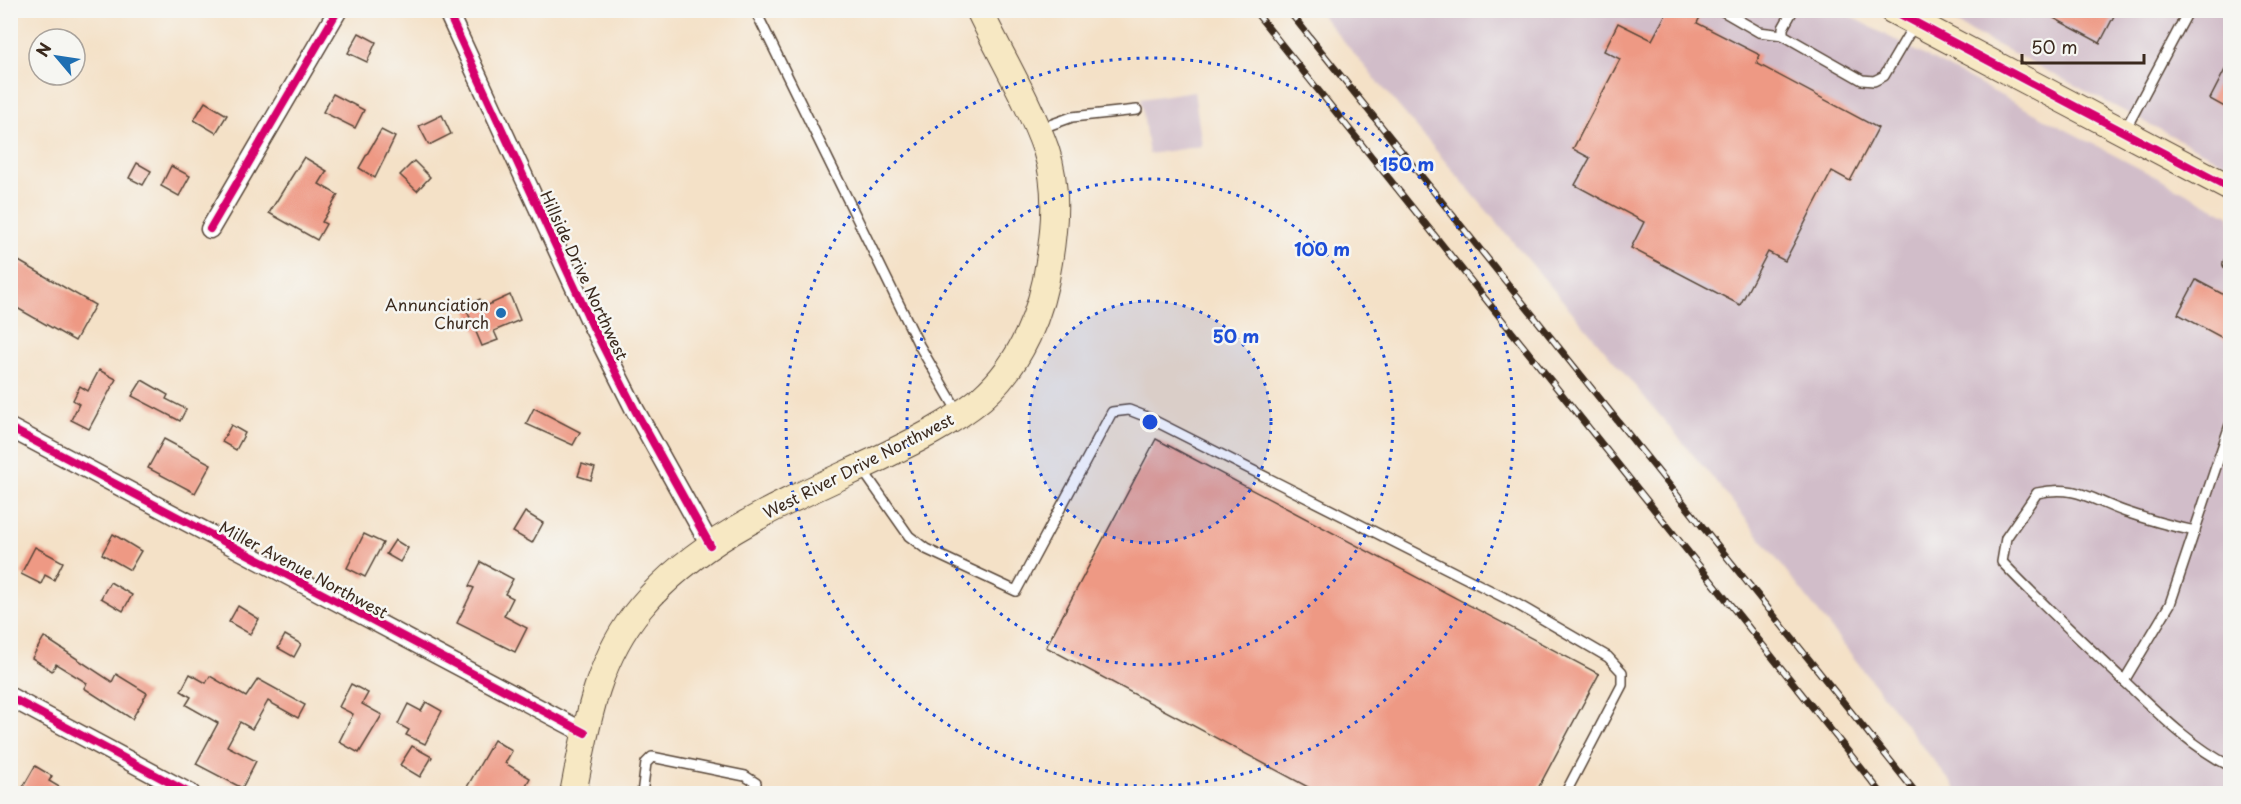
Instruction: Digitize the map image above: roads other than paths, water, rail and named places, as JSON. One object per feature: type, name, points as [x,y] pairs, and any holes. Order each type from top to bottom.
[{"type":"main road","name":"West River Drive Northwest","points":[[710,545],[756,518],[942,426],[982,398],[1002,377],[1034,323],[1044,295],[1053,241],[1055,190],[1046,151],[979,10]]},
{"type":"main road","points":[[1892,10],[2230,188]]},
{"type":"main road","points":[[573,794],[595,689],[624,628],[656,590],[710,545]]},
{"type":"street","points":[[210,229],[338,10]]},
{"type":"street","name":"Hillside Drive Northwest","points":[[447,10],[593,327],[635,410],[710,545]]},
{"type":"street","name":"Miller Avenue Northwest","points":[[10,428],[585,733]]},
{"type":"street","points":[[10,697],[191,794]]},
{"type":"lane","points":[[754,10],[919,345],[959,414]]},
{"type":"lane","points":[[1720,10],[1759,32],[1783,35],[1862,80],[1874,81],[1884,76],[1915,23]]},
{"type":"lane","points":[[1783,35],[1783,28],[1793,10]]},
{"type":"lane","points":[[2124,132],[2189,10]]},
{"type":"lane","points":[[1037,130],[1072,117],[1137,110]]},
{"type":"lane","points":[[861,467],[909,536],[926,549],[1016,591],[1112,412],[1129,410],[1147,417],[1515,603],[1608,657],[1622,672],[1622,685],[1564,794]]},
{"type":"lane","points":[[2124,681],[2170,604],[2230,425]]},
{"type":"lane","points":[[2195,531],[2151,521],[2080,492],[2058,488],[2037,493],[2006,538],[2002,562],[2045,608],[2124,681],[2195,744],[2230,766]]},
{"type":"lane","points":[[642,794],[646,763],[652,757],[745,776],[756,783],[753,794]]},
{"type":"railway","points":[[1254,10],[1882,794]]},
{"type":"railway","points":[[1288,10],[1917,794]]},
{"type":"place","name":"Annunciation Church","points":[[501,313]]}]
